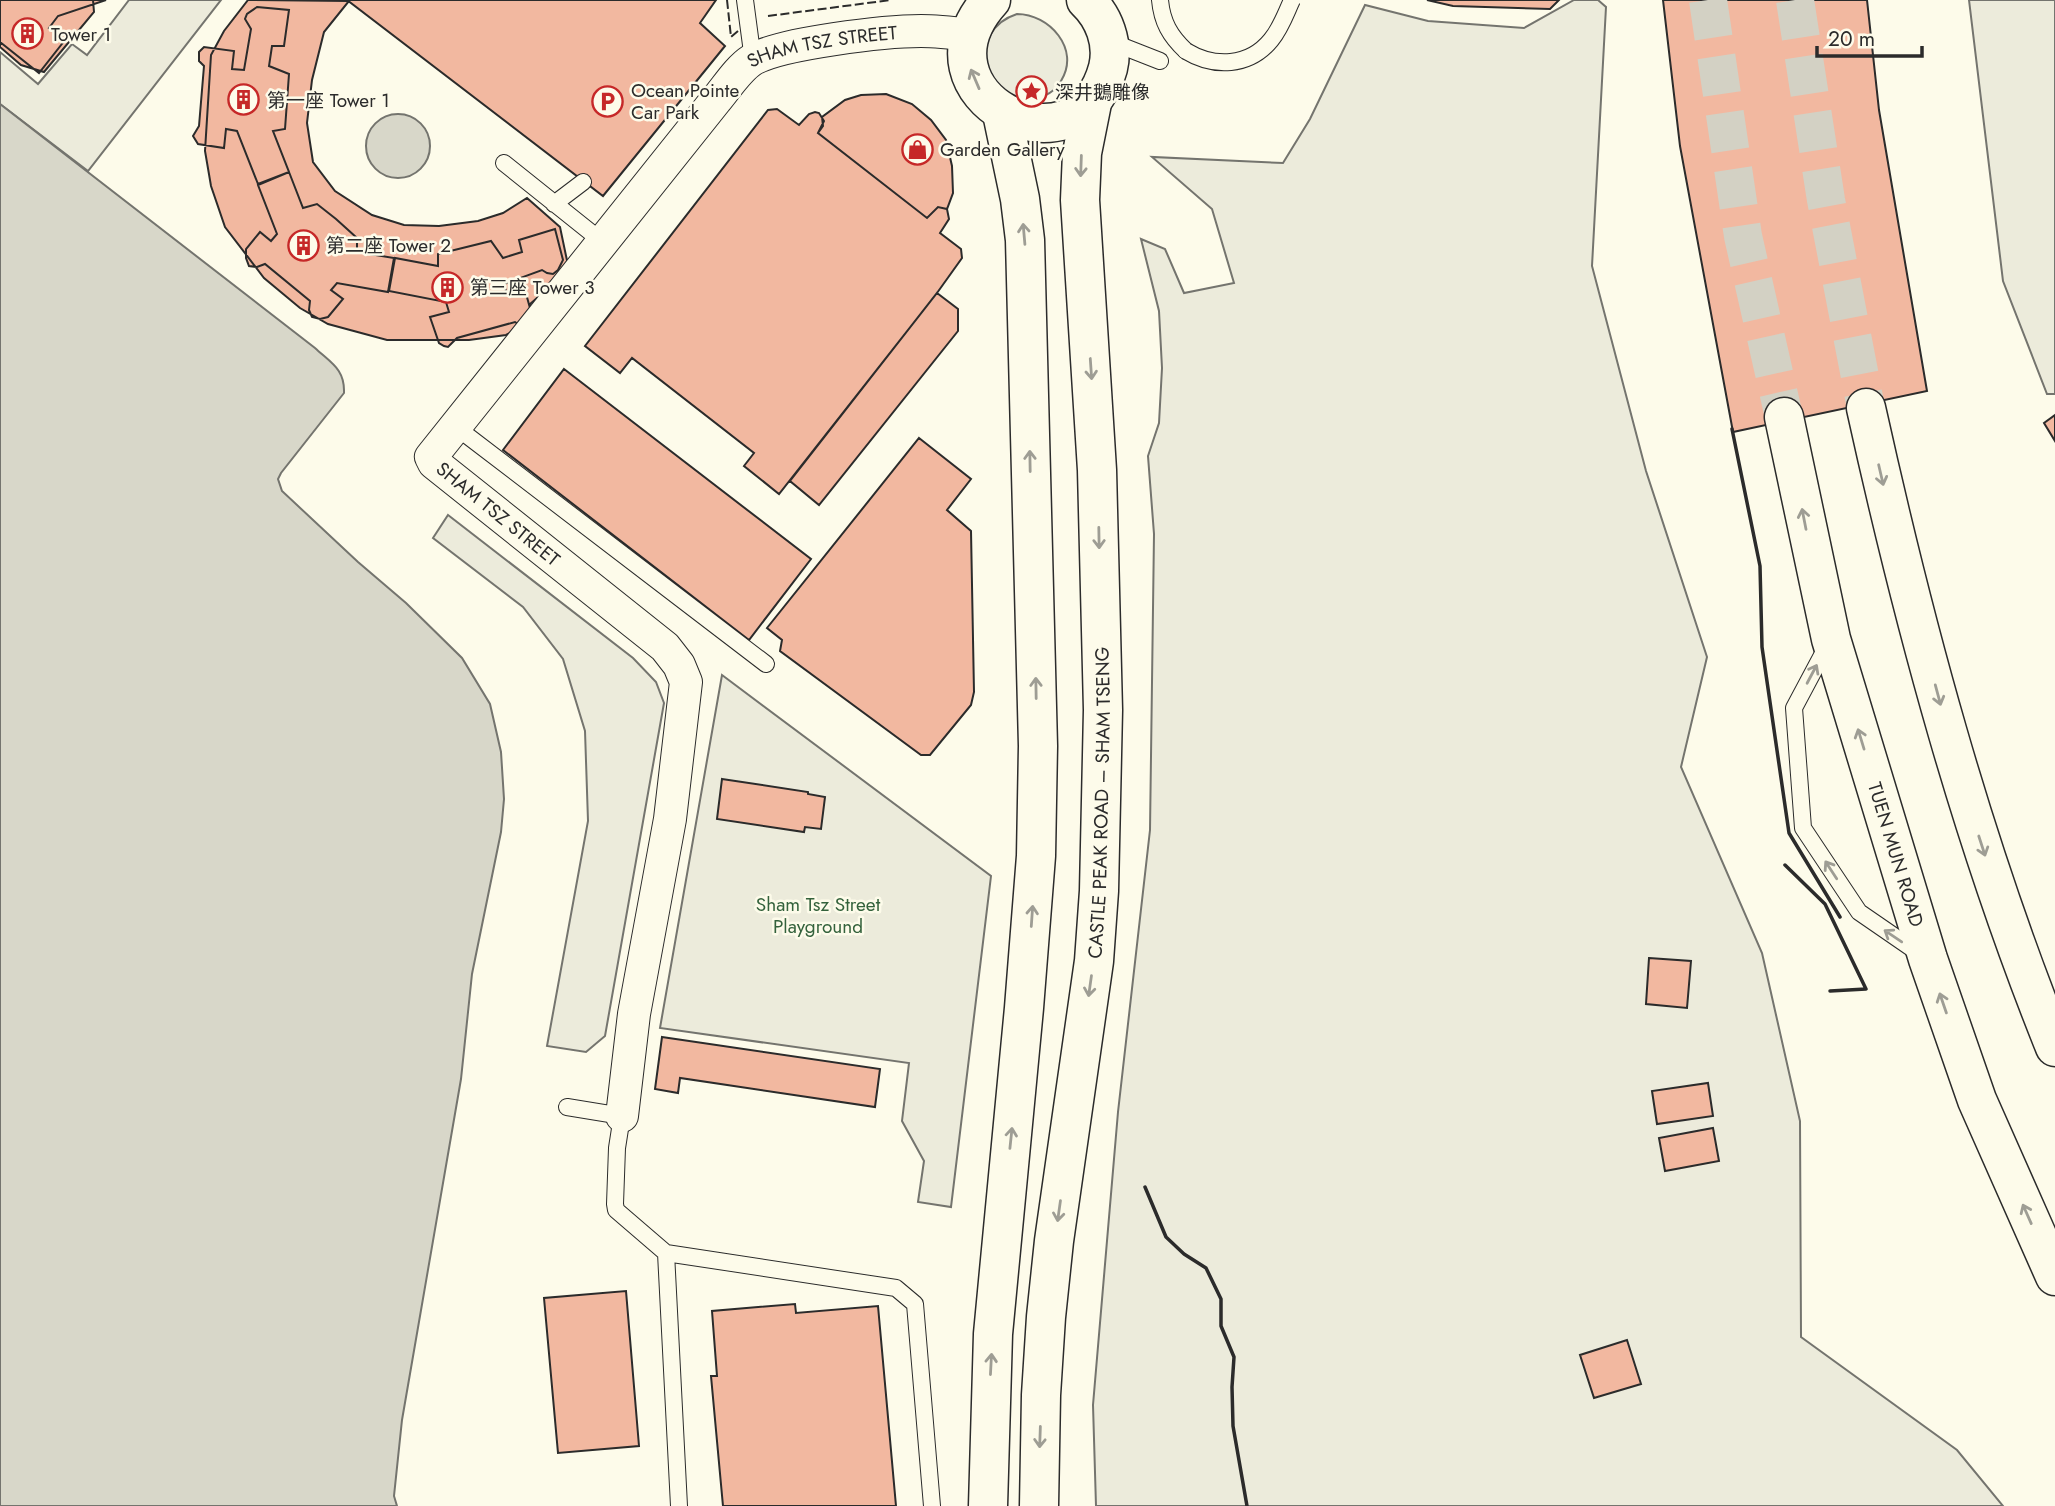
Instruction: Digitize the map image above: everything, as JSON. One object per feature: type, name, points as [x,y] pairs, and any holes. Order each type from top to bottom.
[{"type":"main road","points":[[991,0],[979,13],[970,35],[968,58],[973,80],[985,99],[1002,113],[1021,121],[1041,124],[1077,113],[1093,99]]},
{"type":"main road","points":[[1089,2],[1103,22],[1109,41]]},
{"type":"main road","name":"CASTLE PEAK ROAD – SHAM TSENG","points":[[1040,1506],[1041,1395],[1046,1317],[1054,1241],[1094,961],[1100,877],[1103,710],[1097,470],[1080,201],[1082,153],[1093,99],[1104,81],[1110,61],[1109,41]]},
{"type":"main road","points":[[988,1506],[993,1334],[1032,919],[1037,773],[1025,240],[1020,199],[1002,113]]},
{"type":"main road","points":[[1866,408],[1889,515],[1961,781],[2018,954],[2055,1047]]},
{"type":"main road","name":"TUEN MUN ROAD","points":[[1784,417],[1831,639],[1928,959],[1977,1100],[2055,1276]]},
{"type":"street","name":"SHAM TSZ STREET","points":[[622,1116],[634,1014],[670,819],[686,681],[679,665],[665,647],[431,460],[716,100],[753,60],[788,48],[841,40],[921,31],[970,35]]},
{"type":"lane","points":[[745,0],[753,60]]},
{"type":"lane","points":[[1160,0],[1166,29],[1175,41],[1186,51],[1213,63],[1244,60],[1259,52],[1271,40],[1292,0]]},
{"type":"lane","points":[[1109,41],[1160,61]]},
{"type":"lane","points":[[503,163],[604,243]]},
{"type":"lane","points":[[554,204],[583,182]]},
{"type":"lane","points":[[456,426],[766,664]]},
{"type":"lane","points":[[1831,639],[1794,708],[1803,828],[1859,912],[1928,959]]},
{"type":"lane","points":[[567,1107],[622,1116],[617,1148],[616,1210],[666,1253],[896,1288],[906,1294],[915,1304],[932,1506]]},
{"type":"lane","points":[[666,1253],[679,1506]]},
{"type":"green space","points":[[129,0],[221,0],[88,171],[0,104],[0,52],[38,84],[72,44],[87,55]]},
{"type":"green space","points":[[1574,0],[1598,0],[1606,7],[1592,266],[1646,471],[1707,657],[1681,767],[1762,953],[1800,1121],[1801,1337],[1957,1450],[2003,1506],[1096,1506],[1093,1405],[1118,1112],[1150,830],[1154,534],[1148,456],[1159,423],[1162,368],[1159,311],[1141,239],[1165,249],[1184,293],[1234,283],[1212,209],[1152,157],[1283,163],[1310,119],[1365,5],[1428,21],[1524,28]]},
{"type":"green space","points":[[1969,0],[2055,0],[2055,394],[2047,394],[2003,281]]},
{"type":"green space","points":[[1017,14],[1040,20],[1050,27],[1064,46],[1066,69],[1061,81],[1053,91],[1042,96],[1017,97],[1003,89],[993,78],[987,64],[986,49],[990,35],[1000,23]]},
{"type":"green space","points":[[448,515],[633,658],[656,682],[664,703],[605,1036],[586,1052],[547,1046],[588,821],[585,731],[563,659],[523,607],[433,538]]},
{"type":"green space","name":"Sham Tsz Street Playground","points":[[722,675],[991,876],[951,1207],[918,1202],[924,1161],[902,1121],[909,1063],[660,1028]]},
{"type":"shaded area","points":[[0,104],[336,367],[342,378],[344,393],[281,473],[278,479],[282,491],[406,603],[462,658],[490,704],[501,752],[504,799],[501,832],[472,974],[461,1079],[402,1420],[394,1496],[397,1506],[0,1506]]},
{"type":"shaded area","points":[[398,114],[416,120],[424,128],[430,146],[424,164],[416,172],[398,178],[380,172],[372,164],[366,146],[372,128],[380,120]]},
{"type":"building","name":"Tower 1","points":[[0,0],[93,0],[94,12],[44,72],[21,65],[0,47]]},
{"type":"building","name":"Tower 1","points":[[0,0],[106,0],[58,16],[49,28],[65,40],[39,73],[0,42]]},
{"type":"building","points":[[248,0],[349,1],[324,32],[312,80],[307,123],[313,162],[335,191],[372,215],[404,225],[439,226],[478,221],[503,213],[527,198],[560,227],[569,270],[530,304],[534,320],[506,335],[469,340],[387,340],[328,324],[300,308],[264,278],[225,227],[211,186],[205,151],[211,55],[224,31]]},
{"type":"building","points":[[347,0],[716,0],[700,23],[725,46],[603,196]]},
{"type":"building","points":[[1427,0],[1559,0],[1550,9],[1453,6]]},
{"type":"building","points":[[1663,0],[1867,0],[1879,110],[1927,391],[1733,432],[1680,146]]},
{"type":"building","name":"第一座 Tower 1","points":[[257,7],[289,10],[284,46],[272,46],[269,66],[289,74],[285,129],[273,131],[289,172],[258,184],[237,131],[226,129],[224,148],[198,144],[193,136],[199,126],[204,66],[199,61],[199,52],[204,47],[234,51],[232,69],[244,70],[251,29],[245,19],[247,14]]},
{"type":"building","points":[[886,94],[912,104],[931,120],[946,140],[952,166],[953,193],[947,209],[938,207],[927,218],[818,133],[823,126],[822,117],[845,100],[861,95]]},
{"type":"building","points":[[777,109],[799,125],[809,114],[819,113],[824,121],[818,133],[927,218],[938,207],[947,209],[949,219],[940,233],[961,249],[962,258],[779,494],[744,466],[754,453],[632,358],[620,373],[585,346],[768,110]]},
{"type":"building","name":"第二座 Tower 2","points":[[289,172],[303,208],[317,204],[336,219],[357,238],[357,252],[394,258],[388,292],[337,283],[331,290],[343,299],[328,317],[320,319],[312,317],[309,310],[310,301],[265,264],[249,266],[246,249],[260,232],[271,241],[277,234],[258,185]]},
{"type":"building","name":"第三座 Tower 3","points":[[555,229],[563,260],[558,270],[553,274],[542,270],[504,284],[507,295],[525,290],[533,319],[521,326],[515,322],[457,338],[448,347],[444,346],[439,343],[430,317],[449,312],[446,302],[389,291],[395,258],[438,266],[438,254],[491,241],[503,258],[522,252],[519,240]]},
{"type":"building","points":[[937,293],[958,309],[958,331],[819,505],[790,481]]},
{"type":"building","points":[[564,369],[811,559],[749,640],[503,450]]},
{"type":"building","points":[[2055,415],[2055,441],[2044,423]]},
{"type":"building","points":[[919,438],[971,479],[947,510],[971,531],[974,692],[971,705],[930,755],[921,755],[780,651],[782,640],[767,628]]},
{"type":"building","points":[[722,779],[825,797],[821,829],[805,827],[804,832],[717,819]]},
{"type":"building","points":[[1649,958],[1691,961],[1687,1008],[1646,1004]]},
{"type":"building","points":[[662,1037],[880,1069],[875,1107],[680,1078],[678,1093],[655,1089]]},
{"type":"building","points":[[1708,1083],[1713,1116],[1657,1124],[1652,1091]]},
{"type":"building","points":[[1713,1128],[1719,1161],[1665,1171],[1659,1138]]},
{"type":"building","points":[[626,1291],[639,1446],[558,1453],[544,1298]]},
{"type":"building","points":[[795,1304],[796,1313],[878,1306],[896,1506],[723,1506],[711,1376],[717,1376],[712,1311]]},
{"type":"building","points":[[1627,1340],[1641,1384],[1594,1398],[1580,1355]]},
{"type":"tunnel","points":[[1708,0],[1743,236],[1784,417]]},
{"type":"tunnel","points":[[1795,0],[1826,200],[1866,408]]},
{"type":"fence","points":[[727,0],[731,37],[738,31]]},
{"type":"fence","points":[[768,16],[891,0]]},
{"type":"wall","points":[[1732,429],[1760,566],[1762,647],[1789,833],[1840,917]]},
{"type":"wall","points":[[1785,865],[1825,904],[1866,989],[1830,991]]},
{"type":"wall","points":[[1145,1187],[1166,1237],[1184,1254],[1206,1268],[1221,1299],[1221,1326],[1234,1357],[1233,1426],[1247,1506]]},
{"type":"place","name":"Tower 1","points":[[28,34]]},
{"type":"place","name":"深井鵝雕像","points":[[1032,92]]},
{"type":"place","name":"第一座 Tower 1","points":[[244,100]]},
{"type":"place","name":"Ocean Pointe Car Park","points":[[608,101]]},
{"type":"place","name":"Garden Gallery","points":[[917,149]]},
{"type":"place","name":"第二座 Tower 2","points":[[303,245]]},
{"type":"place","name":"第三座 Tower 3","points":[[447,287]]}]
